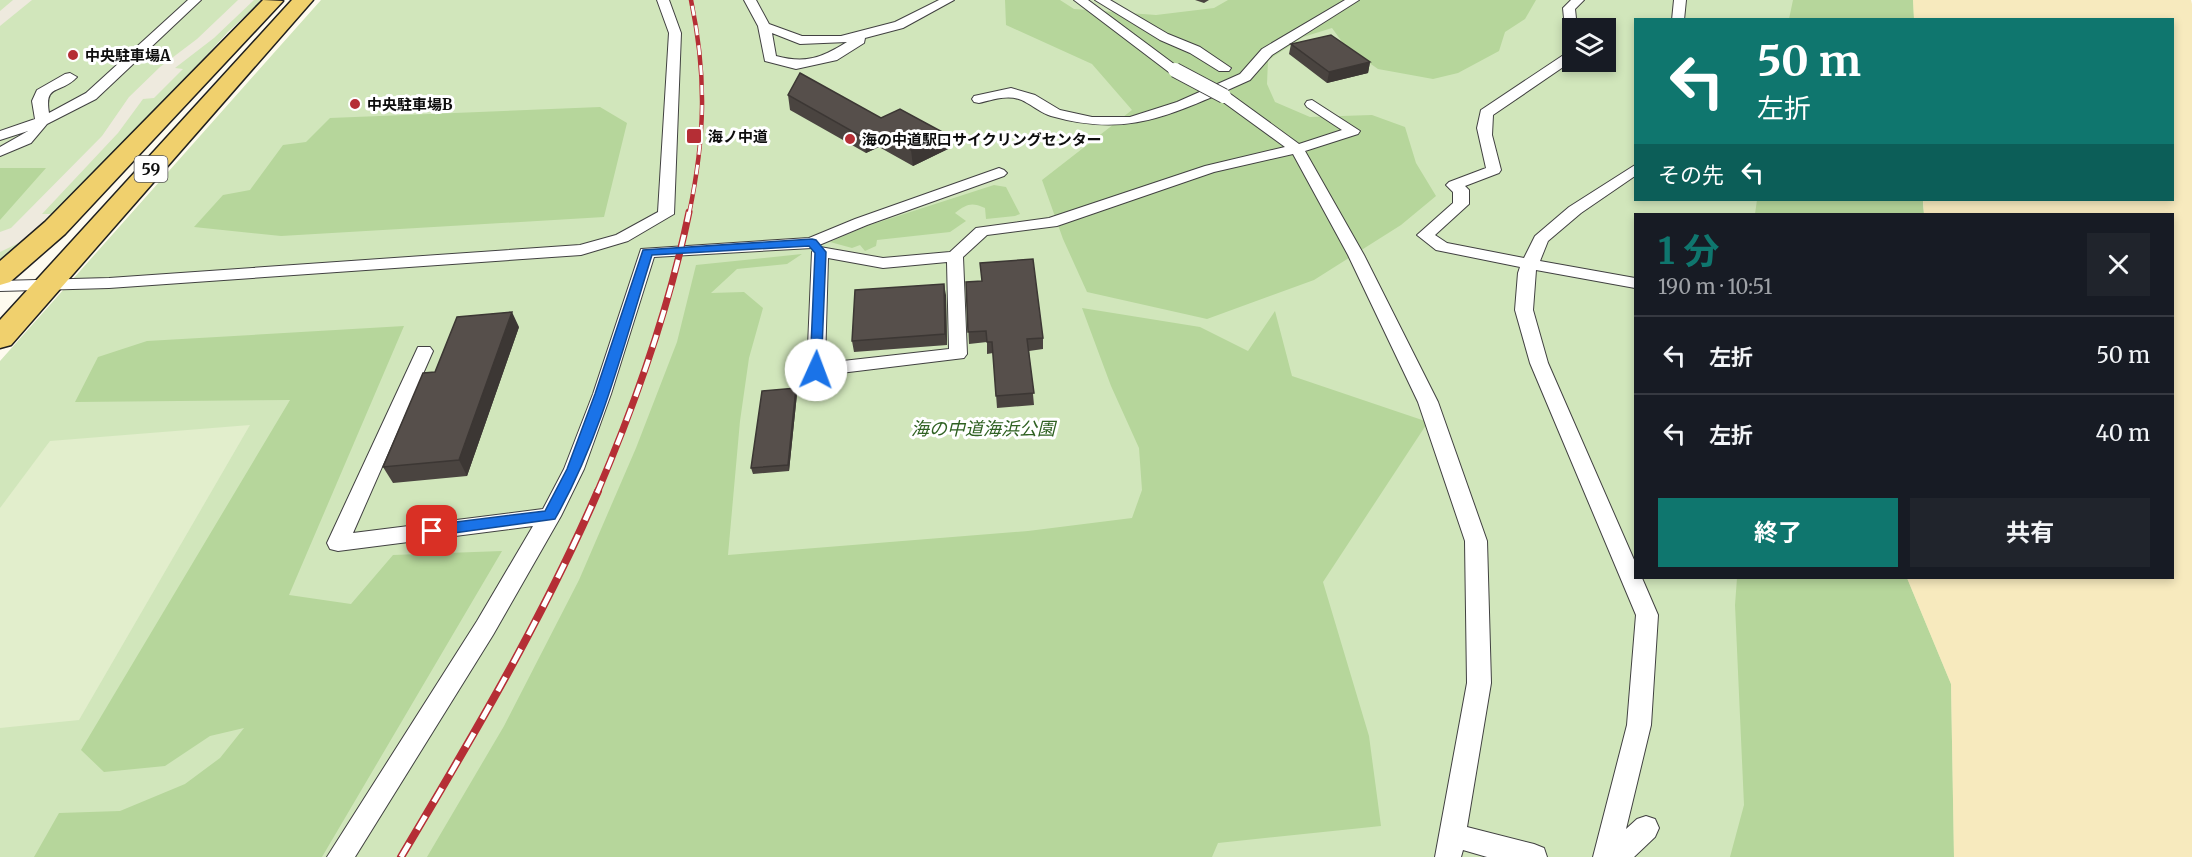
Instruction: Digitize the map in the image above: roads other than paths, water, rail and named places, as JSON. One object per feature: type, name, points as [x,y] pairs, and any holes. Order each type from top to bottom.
[{"type":"main road","name":"59","points":[[0,276],[55,228],[274,0]]},
{"type":"main road","name":"59","points":[[0,338],[303,0]]},
{"type":"lane","points":[[0,136],[41,122],[91,96],[195,0]]},
{"type":"lane","points":[[0,286],[109,283],[581,250],[622,238],[666,214],[675,33],[663,0]]},
{"type":"lane","points":[[750,0],[764,26],[770,58]]},
{"type":"lane","points":[[770,58],[780,48],[800,40],[840,39],[899,25],[948,0]]},
{"type":"lane","points":[[1080,0],[1175,70],[1224,96],[1297,149],[1356,255],[1428,402],[1476,541],[1479,683],[1450,846],[1534,857]]},
{"type":"lane","points":[[1101,0],[1164,37],[1195,50],[1224,68]]},
{"type":"lane","points":[[979,99],[1011,92],[1030,98],[1047,110],[1056,113],[1092,121],[1131,121],[1182,105],[1245,77],[1267,52],[1353,0]]},
{"type":"lane","points":[[1570,18],[1569,8],[1578,0]]},
{"type":"lane","points":[[1678,18],[1680,0]]},
{"type":"lane","points":[[764,26],[800,40]]},
{"type":"lane","points":[[770,58],[796,66],[832,57],[872,33]]},
{"type":"lane","points":[[1562,62],[1486,113],[1482,130],[1491,151],[1494,170],[1454,185],[1461,190],[1461,204],[1425,235],[1442,248],[1634,283]]},
{"type":"lane","points":[[0,152],[19,146],[33,136],[41,122],[43,110],[39,101],[42,93],[70,77]]},
{"type":"lane","points":[[340,857],[485,628],[550,516],[574,469],[602,394],[647,252],[816,248],[883,263],[955,256],[982,231],[1051,223],[1210,169],[1297,149],[1353,130],[1312,104]]},
{"type":"lane","points":[[1606,857],[1639,725],[1647,615],[1539,363],[1524,310],[1526,273],[1541,239],[1575,210],[1634,170]]},
{"type":"lane","points":[[816,248],[861,222],[999,173]]},
{"type":"lane","points":[[816,248],[816,370],[958,354],[955,256]]},
{"type":"lane","points":[[424,351],[338,543],[550,516]]},
{"type":"lane","points":[[1615,857],[1646,828]]},
{"type":"railway","points":[[689,214],[698,159],[702,107],[700,55],[691,0]]},
{"type":"railway","points":[[597,493],[650,355],[672,284],[689,212]]},
{"type":"railway","points":[[401,857],[530,631],[598,491]]},
{"type":"place","name":"中央駐車場A","points":[[73,55]]},
{"type":"place","name":"中央駐車場B","points":[[355,104]]},
{"type":"place","name":"海ノ中道","points":[[694,136]]},
{"type":"place","name":"海の中道駅口サイクリングセンター","points":[[850,139]]},
{"type":"park label","name":"海の中道海浜公園","points":[[983,428]]}]
